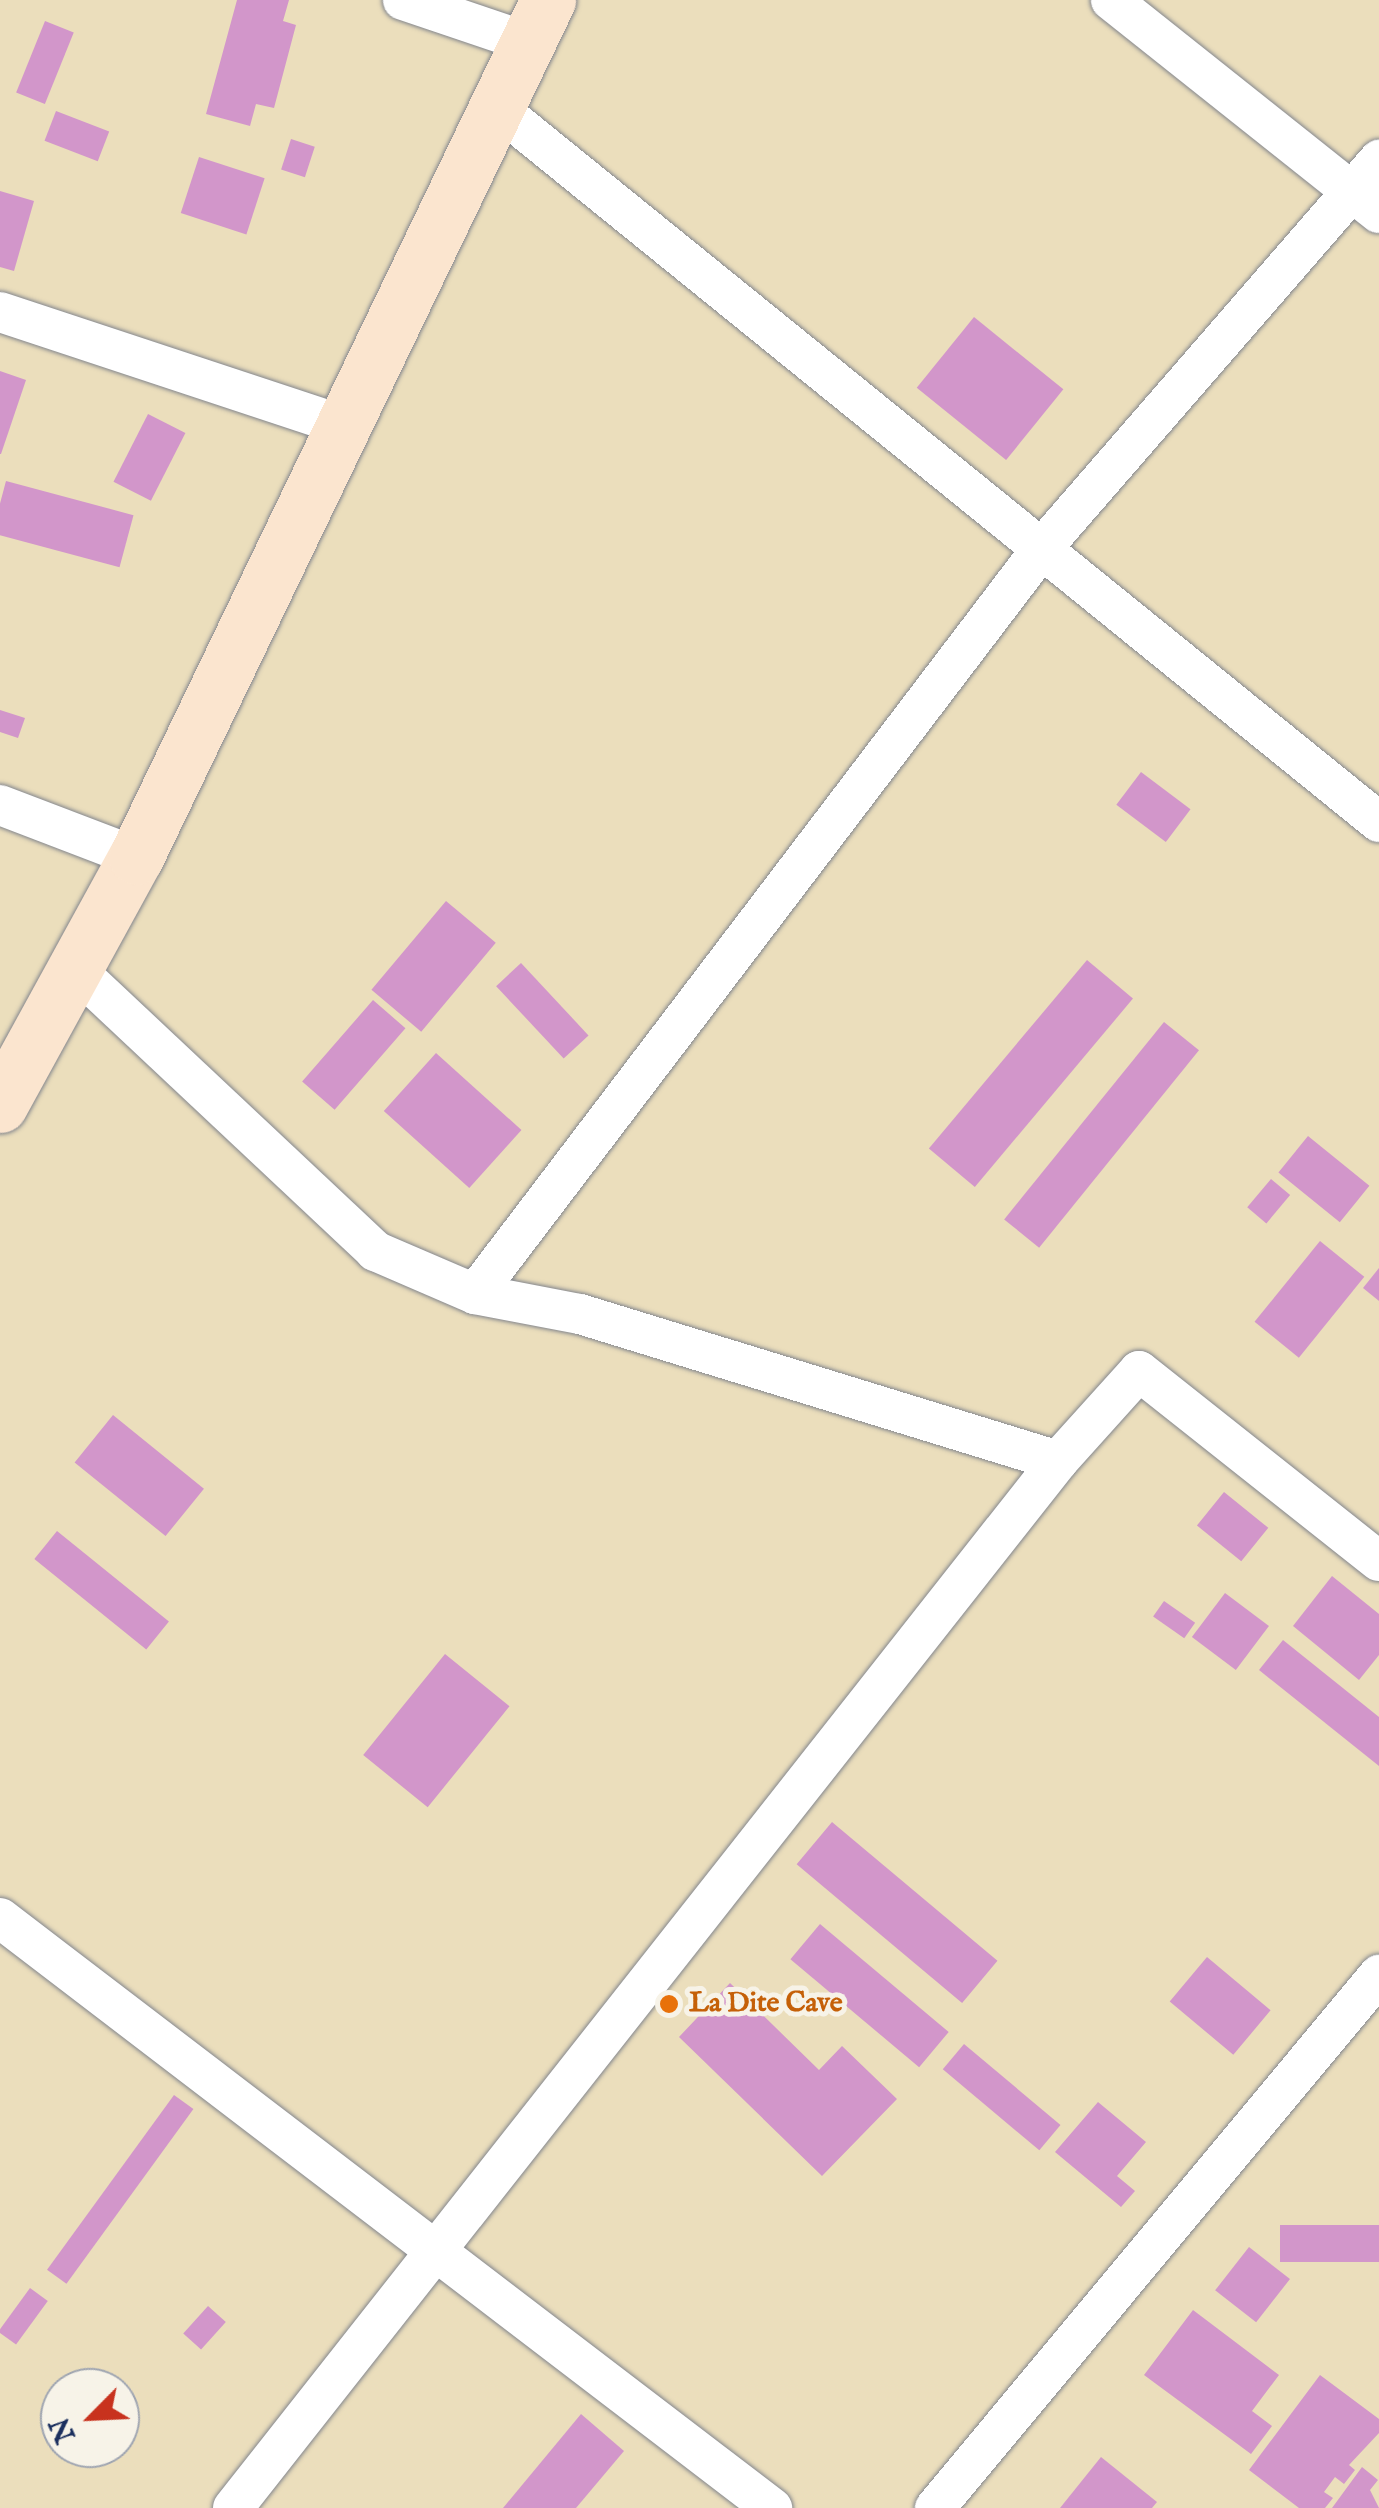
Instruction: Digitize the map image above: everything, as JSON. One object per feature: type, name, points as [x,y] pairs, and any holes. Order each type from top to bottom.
[{"type":"main road","points":[[0,1105],[136,857],[340,425],[538,21]]},
{"type":"street","points":[[403,0],[538,21]]},
{"type":"street","points":[[1111,0],[1366,203]]},
{"type":"street","points":[[496,106],[1379,822]]},
{"type":"street","points":[[475,1294],[1043,547],[1366,203],[1379,160]]},
{"type":"street","points":[[0,312],[340,425]]},
{"type":"street","points":[[0,805],[136,857]]},
{"type":"street","points":[[73,967],[375,1251],[475,1294],[580,1314],[1058,1461]]},
{"type":"street","points":[[234,2508],[1058,1461],[1139,1370],[1379,1561]]},
{"type":"street","points":[[0,1918],[772,2508]]},
{"type":"street","points":[[936,2508],[1379,1975]]},
{"type":"building","points":[[237,0],[289,0],[283,21],[296,25],[274,108],[256,104],[250,126],[206,114]]},
{"type":"building","points":[[45,21],[74,33],[45,104],[16,92]]},
{"type":"building","points":[[56,111],[109,131],[98,161],[45,141]]},
{"type":"building","points":[[291,139],[315,147],[305,177],[281,169]]},
{"type":"building","points":[[199,157],[265,178],[246,234],[181,213]]},
{"type":"building","points":[[0,191],[34,201],[14,271],[0,267]]},
{"type":"building","points":[[974,317],[1063,389],[1006,460],[917,388]]},
{"type":"building","points":[[0,371],[26,380],[1,454],[0,454]]},
{"type":"building","points":[[148,414],[185,433],[151,501],[113,482]]},
{"type":"building","points":[[6,481],[134,515],[120,567],[0,535],[0,503]]},
{"type":"building","points":[[0,710],[25,718],[18,738],[0,732]]},
{"type":"building","points":[[1141,772],[1191,809],[1166,842],[1116,805]]},
{"type":"building","points":[[446,901],[496,943],[421,1032],[371,990]]},
{"type":"building","points":[[1087,960],[1133,999],[975,1187],[929,1148]]},
{"type":"building","points":[[521,963],[589,1035],[564,1059],[496,986]]},
{"type":"building","points":[[373,1000],[405,1028],[335,1110],[302,1082]]},
{"type":"building","points":[[1164,1022],[1199,1050],[1039,1248],[1004,1219]]},
{"type":"building","points":[[436,1053],[521,1130],[469,1188],[384,1111]]},
{"type":"building","points":[[1308,1136],[1369,1186],[1340,1222],[1278,1173]]},
{"type":"building","points":[[1271,1179],[1290,1195],[1266,1223],[1247,1207]]},
{"type":"building","points":[[1320,1241],[1364,1277],[1299,1358],[1255,1322]]},
{"type":"building","points":[[1379,1268],[1379,1301],[1363,1288]]},
{"type":"building","points":[[113,1415],[204,1489],[166,1536],[75,1462]]},
{"type":"building","points":[[1224,1492],[1268,1528],[1241,1561],[1197,1525]]},
{"type":"building","points":[[57,1531],[169,1622],[146,1650],[34,1559]]},
{"type":"building","points":[[1332,1576],[1379,1614],[1379,1655],[1359,1680],[1293,1626]]},
{"type":"building","points":[[1225,1593],[1269,1626],[1236,1670],[1192,1637]]},
{"type":"building","points":[[1164,1601],[1195,1623],[1184,1638],[1153,1617]]},
{"type":"building","points":[[1283,1640],[1379,1717],[1379,1766],[1259,1670]]},
{"type":"building","points":[[445,1654],[510,1706],[428,1807],[363,1755]]},
{"type":"building","points":[[832,1822],[997,1961],[962,2003],[797,1864]]},
{"type":"building","points":[[820,1924],[949,2032],[919,2067],[790,1959]]},
{"type":"building","points":[[1207,1957],[1271,2010],[1233,2055],[1170,2001]]},
{"type":"building","points":[[730,1983],[819,2070],[842,2046],[897,2099],[822,2176],[679,2037]]},
{"type":"building","points":[[964,2044],[1061,2125],[1039,2150],[943,2069]]},
{"type":"building","points":[[174,2095],[193,2109],[66,2284],[47,2270]]},
{"type":"building","points":[[1098,2102],[1146,2142],[1117,2176],[1135,2191],[1121,2207],[1055,2152]]},
{"type":"building","points":[[1280,2225],[1379,2225],[1379,2262],[1280,2262]]},
{"type":"building","points":[[1249,2247],[1290,2279],[1256,2322],[1215,2290]]},
{"type":"building","points":[[30,2288],[48,2301],[16,2345],[0,2329]]},
{"type":"building","points":[[208,2306],[226,2322],[201,2350],[183,2333]]},
{"type":"building","points":[[1193,2310],[1279,2375],[1252,2411],[1272,2426],[1251,2454],[1144,2375]]},
{"type":"building","points":[[1320,2375],[1379,2419],[1379,2433],[1349,2465],[1355,2470],[1344,2484],[1335,2477],[1324,2492],[1333,2498],[1325,2508],[1299,2508],[1249,2470]]},
{"type":"building","points":[[581,2414],[624,2451],[576,2508],[503,2508]]},
{"type":"building","points":[[1101,2457],[1157,2502],[1152,2508],[1060,2508]]},
{"type":"building","points":[[1362,2467],[1378,2480],[1370,2490],[1379,2508],[1332,2508]]},
{"type":"place","name":"La Dite Cave","points":[[669,2004]]}]
